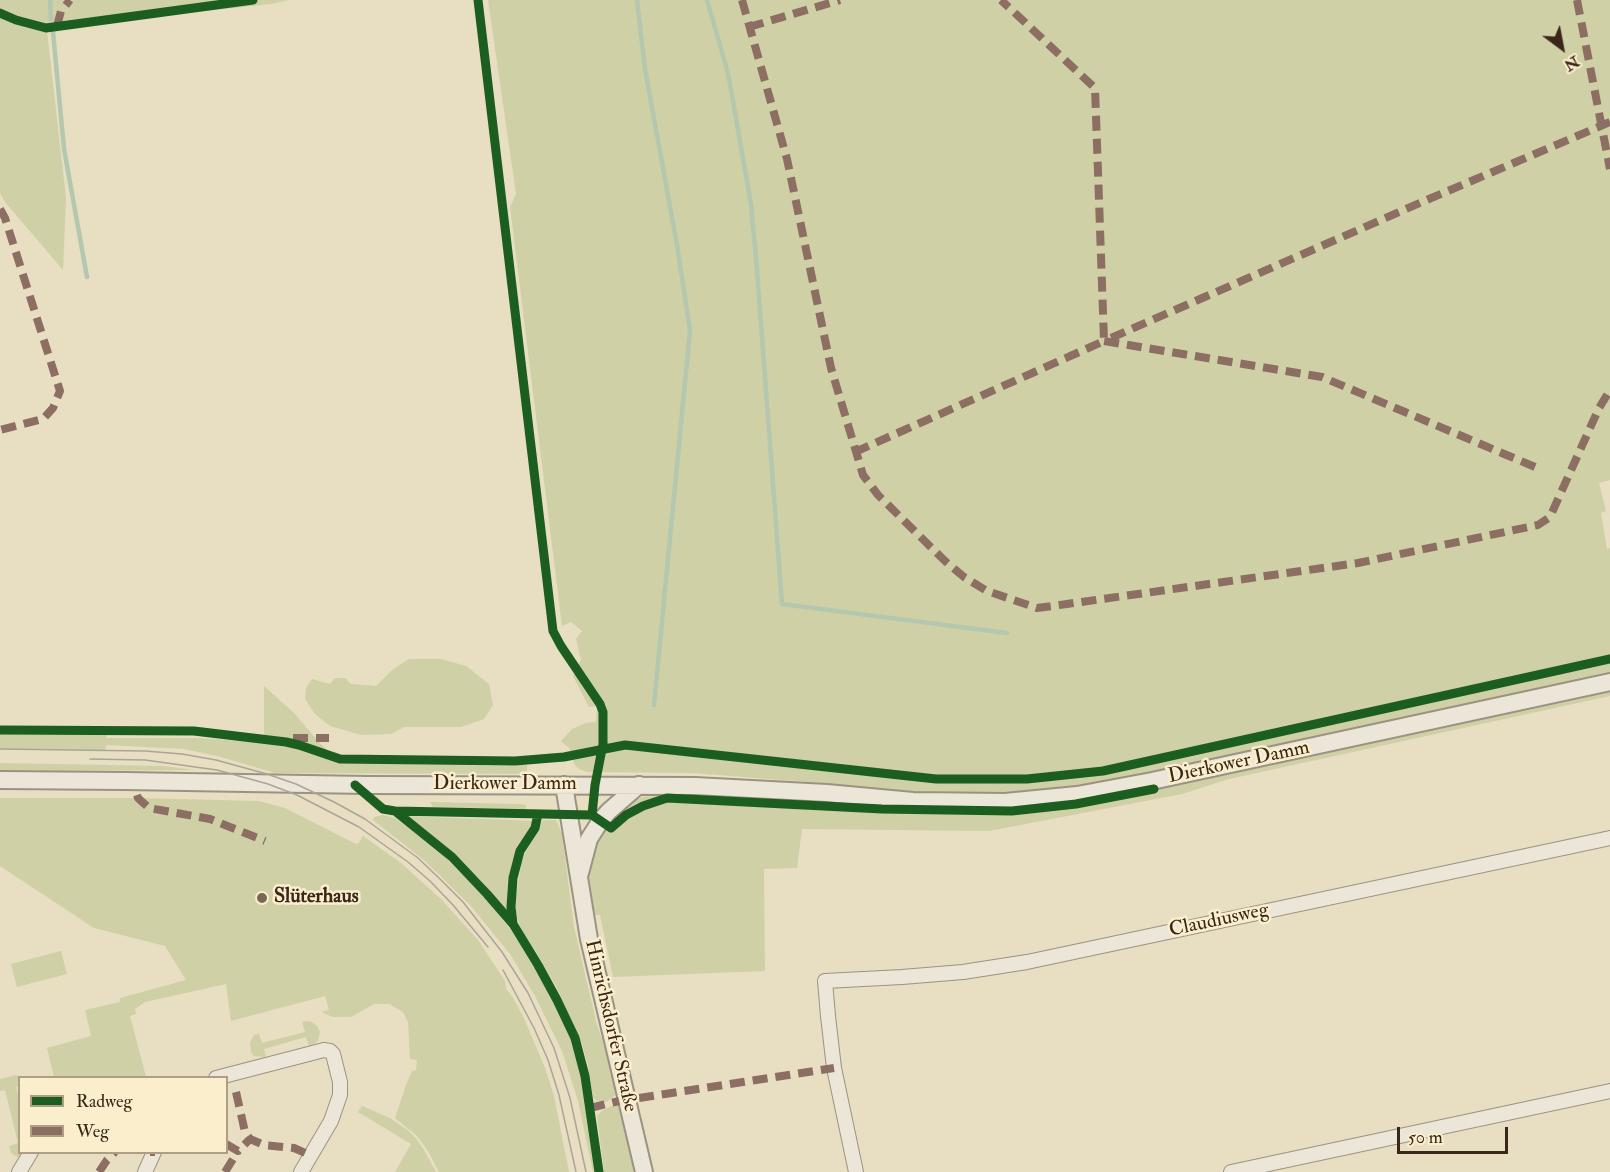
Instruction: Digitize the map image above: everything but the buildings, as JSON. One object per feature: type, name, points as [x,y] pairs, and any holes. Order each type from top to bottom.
[{"type":"street","name":"Dierkower Damm","points":[[0,780],[695,786],[827,793],[913,801],[1005,801],[1077,795],[1152,781],[1610,682]]},
{"type":"street","name":"Hinrichsdorfer Straße","points":[[564,785],[589,939],[645,1172]]},
{"type":"street","name":"Hinrichsdorfer Straße","points":[[578,880],[589,839],[609,812],[639,785]]},
{"type":"street","name":"Claudiusweg","points":[[856,1172],[834,1068],[825,981],[963,972],[1028,962],[1610,838]]},
{"type":"street","points":[[220,1076],[330,1050],[340,1082],[340,1095],[331,1121],[301,1172]]},
{"type":"street","points":[[1231,1172],[1610,1091]]},
{"type":"street","points":[[19,1172],[29,1154]]},
{"type":"street","points":[[145,1172],[153,1154]]},
{"type":"green space","points":[[0,0],[289,0],[47,31],[66,198],[63,270],[5,202],[0,193]]},
{"type":"green space","points":[[488,0],[1610,0],[1610,480],[1599,483],[1606,511],[1601,513],[1607,549],[1610,548],[1610,696],[1229,779],[1182,794],[989,831],[802,829],[797,868],[764,869],[765,971],[613,977],[600,915],[592,915],[588,894],[587,866],[598,831],[626,804],[643,797],[665,795],[669,802],[877,812],[878,790],[692,773],[587,772],[574,764],[570,749],[561,741],[572,729],[586,723],[596,722],[597,706],[589,707],[573,676],[581,660],[576,639],[582,631],[571,622],[562,626],[510,207],[516,194]]},
{"type":"green space","points":[[409,659],[441,659],[466,666],[489,684],[493,705],[484,719],[461,727],[404,727],[391,734],[361,735],[330,726],[315,714],[305,699],[306,688],[312,679],[330,684],[335,678],[345,678],[351,684],[376,686],[392,670]]},
{"type":"green space","points":[[264,686],[294,713],[328,751],[286,739],[264,736]]},
{"type":"green space","points":[[0,730],[107,730],[106,738],[199,738],[267,743],[299,749],[339,761],[527,765],[527,774],[275,773],[184,749],[106,745],[105,751],[0,749]]},
{"type":"green space","points":[[0,763],[163,766],[196,770],[0,771]]},
{"type":"green space","points":[[0,798],[259,801],[285,808],[356,844],[363,836],[401,863],[442,900],[478,940],[505,981],[506,989],[523,1016],[545,1068],[554,1096],[569,1172],[439,1172],[417,1136],[395,1118],[412,1071],[416,1070],[417,1060],[410,1059],[408,1022],[403,1012],[389,1004],[374,1004],[351,1017],[333,1017],[321,1012],[329,1010],[325,996],[231,1021],[226,984],[145,1002],[135,1009],[136,1014],[130,1016],[146,1076],[54,1076],[47,1048],[91,1036],[85,1010],[120,1002],[120,998],[186,980],[165,946],[94,928],[0,866]]},
{"type":"green space","points":[[430,802],[520,804],[526,805],[526,809],[433,807]]},
{"type":"green space","points":[[383,815],[395,818],[421,837],[445,857],[485,897],[540,972],[575,1048],[584,1084],[596,1172],[593,1172],[578,1101],[562,1051],[535,996],[510,954],[470,905],[425,861],[373,820],[374,817]]},
{"type":"green space","points":[[407,816],[534,821],[534,827],[519,847],[514,861],[508,913],[482,882],[446,847]]},
{"type":"green space","points":[[543,820],[556,820],[562,834],[574,927],[596,1021],[619,1093],[606,1102],[593,1098],[582,1044],[556,986],[522,932],[516,915],[516,896],[521,865]]},
{"type":"green space","points":[[61,951],[67,974],[17,987],[11,964]]},
{"type":"green space","points":[[307,1021],[317,1026],[320,1032],[318,1041],[314,1044],[309,1046],[306,1037],[264,1049],[266,1057],[254,1056],[251,1052],[250,1043],[254,1035],[259,1034],[262,1043],[305,1032],[302,1022]]},
{"type":"green space","points":[[20,1076],[16,1087],[18,1143],[5,1090],[0,1091],[0,1079]]},
{"type":"green space","points":[[618,1105],[621,1107],[637,1172],[604,1172],[597,1116],[603,1110]]},
{"type":"green space","points":[[362,1106],[390,1118],[409,1131],[424,1150],[436,1172],[395,1172],[411,1144],[358,1112]]},
{"type":"green space","points":[[18,1143],[18,1154],[24,1154],[17,1157],[11,1153],[9,1146]]},
{"type":"waterway","points":[[50,0],[51,19]]},
{"type":"waterway","points":[[637,0],[645,69],[690,330],[654,705]]},
{"type":"waterway","points":[[707,0],[728,73],[751,204],[782,604],[1007,633]]},
{"type":"waterway","points":[[53,32],[64,149],[87,277]]},
{"type":"tram line","points":[[0,749],[145,751],[216,760],[296,784],[365,819],[418,858],[463,902],[502,952],[528,993],[554,1048],[570,1098],[586,1172]]},
{"type":"tram line","points":[[90,759],[145,760],[217,770],[268,784],[297,795],[359,827],[408,862],[453,905],[488,947]]},
{"type":"tram line","points":[[503,970],[548,1060],[559,1095],[576,1172]]},
{"type":"marked path","points":[[57,26],[61,11],[70,0]]},
{"type":"marked path","points":[[742,0],[787,159],[831,368],[863,475],[878,495],[945,561],[964,577],[987,591],[1037,608],[1358,563],[1538,525],[1550,517],[1599,408],[1610,390]]},
{"type":"marked path","points":[[749,27],[840,0]]},
{"type":"marked path","points":[[855,452],[1104,341],[1095,88],[1001,0]]},
{"type":"marked path","points":[[1577,0],[1610,169]]},
{"type":"marked path","points":[[1535,467],[1322,377],[1104,341],[1610,122]]},
{"type":"marked path","points":[[0,209],[5,218],[60,391],[53,408],[43,419],[0,430]]},
{"type":"marked path","points":[[293,738],[329,738]]},
{"type":"marked path","points":[[137,795],[149,808],[210,819],[265,841]]},
{"type":"marked path","points":[[639,1098],[834,1068]]},
{"type":"marked path","points":[[236,1092],[245,1132],[250,1139],[264,1145],[294,1148],[310,1155]]},
{"type":"marked path","points":[[590,1108],[619,1101]]},
{"type":"marked path","points":[[228,1145],[238,1151],[250,1139]]},
{"type":"marked path","points":[[225,1172],[238,1151]]},
{"type":"marked path","points":[[99,1172],[113,1154]]},
{"type":"cycle path","points":[[0,13],[46,28],[253,0]]},
{"type":"cycle path","points":[[478,0],[553,631],[603,712],[603,744],[592,815]]},
{"type":"cycle path","points":[[0,730],[194,731],[286,742],[340,759],[515,761],[564,757],[625,745],[936,779],[1027,779],[1103,771],[1610,659]]},
{"type":"cycle path","points":[[355,785],[383,809],[592,815],[611,828],[626,815],[643,806],[667,798],[882,809],[1012,811],[1076,804],[1154,789]]},
{"type":"cycle path","points":[[395,811],[452,857],[487,894],[513,924],[538,965],[575,1038],[585,1076],[599,1172]]},
{"type":"cycle path","points":[[513,924],[511,907],[513,878],[520,851],[535,828],[538,814]]},
{"type":"place","name":"Slüterhaus","points":[[262,898]]}]
